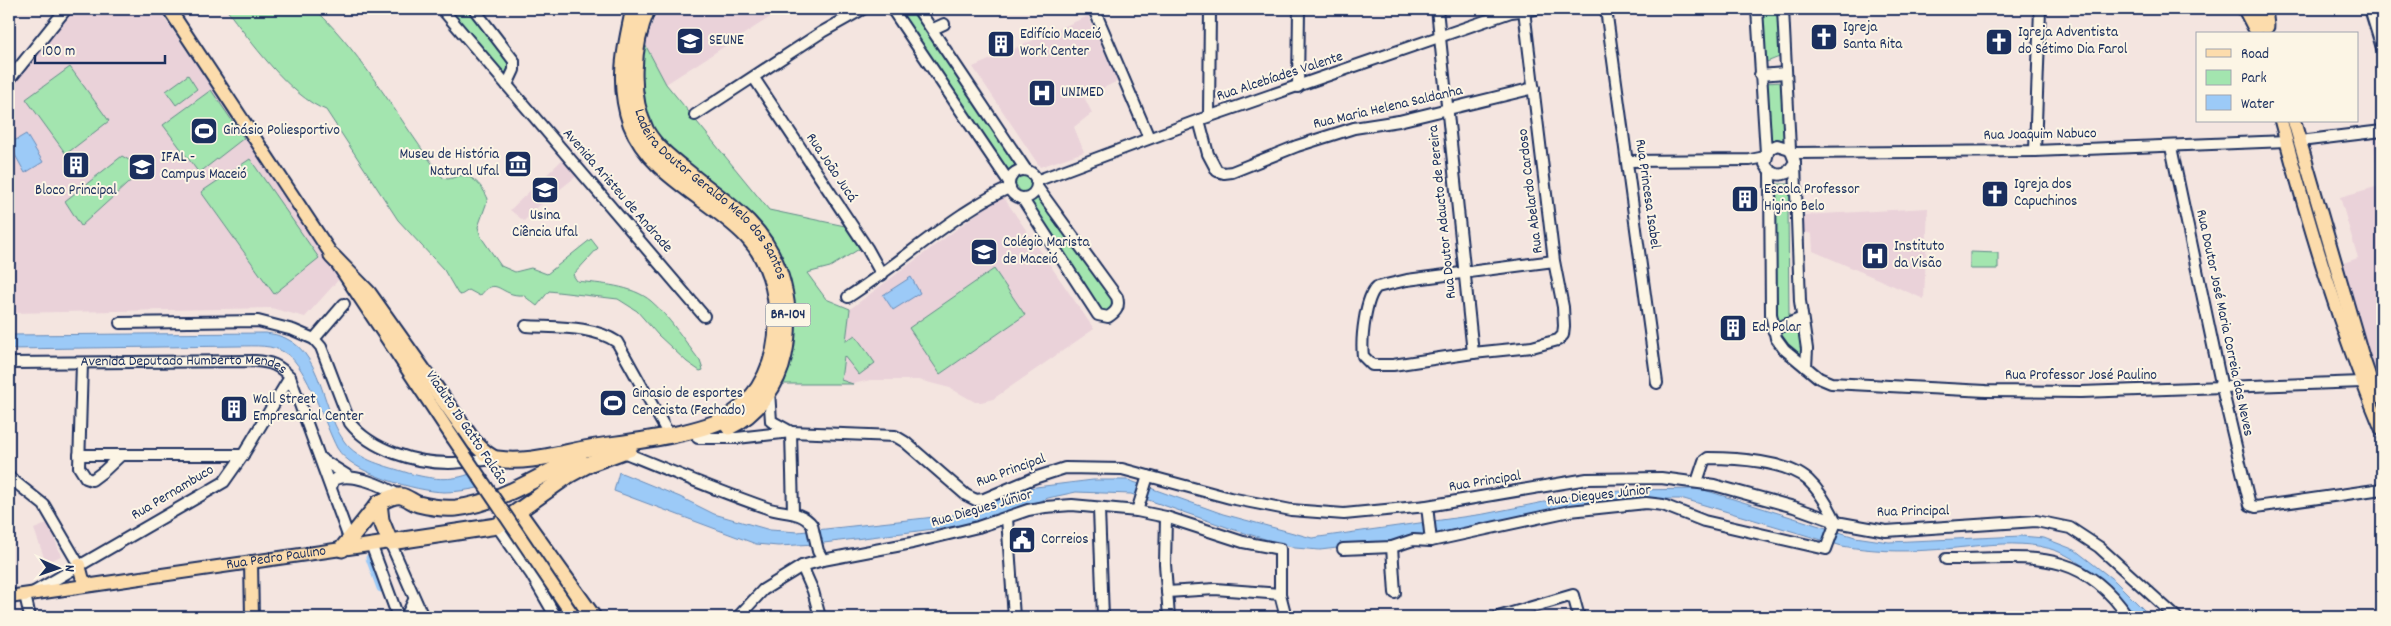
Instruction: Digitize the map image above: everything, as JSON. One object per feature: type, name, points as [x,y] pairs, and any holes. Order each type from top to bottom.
[{"type":"highway","name":"Ladeira Doutor Geraldo Melo dos Santos","points":[[596,447],[669,435],[708,426],[730,416],[747,401],[759,386],[771,365],[777,340],[778,316],[776,296],[769,272],[759,252],[748,237],[678,181],[648,152],[632,124],[624,93],[622,72],[624,52],[634,9]]},
{"type":"highway","name":"Ladeira Doutor Geraldo Melo dos Santos","points":[[518,512],[569,475],[591,463],[621,451],[712,435],[735,424],[751,412],[769,391],[783,361],[788,339],[787,302],[778,267],[762,237],[747,221],[672,160],[650,136],[636,102],[635,63],[647,9]]},
{"type":"highway","points":[[635,63],[644,32],[654,9]]},
{"type":"highway","points":[[2246,9],[2262,30]]},
{"type":"highway","points":[[2262,30],[2263,9]]},
{"type":"highway","points":[[332,256],[368,293],[473,441],[485,454],[496,459]]},
{"type":"highway","points":[[346,545],[379,503],[400,496],[417,504],[436,508],[456,508],[478,503],[505,494],[596,447]]},
{"type":"highway","name":"BR-104","points":[[496,459],[544,458],[596,447]]},
{"type":"highway","points":[[379,503],[381,520],[390,542]]},
{"type":"highway","points":[[518,512],[593,617]]},
{"type":"highway","name":"Rua Pedro Paulino","points":[[390,542],[497,526],[518,512]]},
{"type":"main road","name":"Viaduto Ib Gatto Falcão","points":[[169,9],[574,617]]},
{"type":"main road","points":[[2251,9],[2262,30]]},
{"type":"main road","points":[[2282,122],[2293,141],[2291,141],[2306,163],[2362,355],[2382,412]]},
{"type":"main road","points":[[2294,122],[2293,141],[2320,258],[2362,382],[2382,430]]},
{"type":"main road","name":"Rua Pedro Paulino","points":[[9,597],[251,562],[346,545],[390,542]]},
{"type":"main road","points":[[251,562],[252,617]]},
{"type":"main road","points":[[79,565],[84,580],[91,585]]},
{"type":"street","points":[[9,80],[66,9]]},
{"type":"street","name":"Avenida Aristeu de Andrade","points":[[442,9],[704,316]]},
{"type":"street","points":[[474,9],[514,61],[514,70],[507,85]]},
{"type":"street","points":[[695,115],[822,32],[863,9]]},
{"type":"street","points":[[892,9],[1017,196],[1022,198],[1098,316],[1108,317],[1114,314],[1118,305],[1117,297],[1036,184],[1032,174],[1026,170],[918,9]]},
{"type":"street","points":[[1094,9],[1149,138]]},
{"type":"street","points":[[1204,118],[1210,9]]},
{"type":"street","points":[[1298,87],[1299,9]]},
{"type":"street","name":"Rua Doutor Adaucto de Pereira","points":[[1436,9],[1473,353]]},
{"type":"street","name":"Rua Alcebíades Valente","points":[[1036,184],[1204,118],[1524,10],[1536,9]]},
{"type":"street","name":"Rua Princesa Isabel","points":[[1606,9],[1657,383]]},
{"type":"street","points":[[1757,9],[1767,161],[1773,330],[1802,318]]},
{"type":"street","points":[[1783,9],[1785,73],[1793,155],[1802,318],[1807,349],[1806,367]]},
{"type":"street","points":[[2035,151],[2040,9]]},
{"type":"street","points":[[2370,9],[2382,48]]},
{"type":"street","name":"Rua Abelardo Cardoso","points":[[1473,353],[1532,347],[1558,340],[1563,335],[1563,307],[1554,261],[1524,10]]},
{"type":"street","points":[[933,30],[944,24]]},
{"type":"street","points":[[1760,75],[1785,73]]},
{"type":"street","name":"Rua João Jucá","points":[[754,78],[867,248],[882,275]]},
{"type":"street","name":"Rua Maria Helena Saldanha","points":[[1204,118],[1211,160],[1217,171],[1224,173],[1232,172],[1297,146],[1354,128],[1447,110],[1534,88]]},
{"type":"street","name":"Rua Joaquim Nabuco","points":[[1767,161],[1777,145],[1793,155],[2035,151],[2293,141],[2382,131]]},
{"type":"street","name":"Rua Doutor José Maria Correia das Neves","points":[[2171,147],[2222,388],[2250,505],[2256,507],[2382,488]]},
{"type":"street","points":[[1627,161],[1767,161],[1779,175],[1788,173],[1793,155]]},
{"type":"street","points":[[848,297],[882,275],[941,229],[1010,185],[1012,175],[1018,171],[1026,170]]},
{"type":"street","points":[[1022,198],[1032,195],[1036,184]]},
{"type":"street","points":[[1473,353],[1393,365],[1372,365],[1362,356],[1369,297],[1374,288],[1383,284],[1554,261]]},
{"type":"street","points":[[120,323],[258,321],[276,324],[314,339],[344,304]]},
{"type":"street","points":[[526,326],[591,332],[606,335],[617,342],[669,435]]},
{"type":"street","name":"Rua Professor José Paulino","points":[[1773,330],[1784,349],[1824,381],[1873,386],[1986,391],[2172,394],[2222,388],[2362,382]]},
{"type":"street","name":"BR-104","points":[[314,339],[321,347],[350,423],[369,442],[382,448],[432,462],[448,463],[496,459]]},
{"type":"street","name":"Avenida Deputado Humberto Mendes","points":[[9,363],[255,361],[271,362],[280,366],[290,377],[321,459],[346,545]]},
{"type":"street","points":[[82,363],[78,468],[89,480],[97,478],[121,455]]},
{"type":"street","name":"Rua Pernambuco","points":[[28,595],[224,482],[243,455],[290,377]]},
{"type":"street","name":"Rua Principal","points":[[769,391],[770,421],[791,432]]},
{"type":"street","points":[[791,432],[793,512]]},
{"type":"street","name":"Rua Principal","points":[[698,438],[737,438],[791,432],[895,436],[905,442],[966,495],[976,500],[984,499],[1034,478],[1065,468],[1108,468],[1230,498],[1320,514],[1344,514],[1427,506],[1587,479],[1661,478],[1697,482],[1754,495],[1836,524],[1886,531],[2036,521],[2070,528],[2099,546],[2176,617]]},
{"type":"street","points":[[621,451],[771,510],[793,512],[812,525],[816,544],[823,560]]},
{"type":"street","points":[[79,455],[243,455]]},
{"type":"street","points":[[1697,482],[1704,461],[1708,458],[1739,458],[1768,464],[1794,472],[1807,479],[1826,501],[1836,524]]},
{"type":"street","points":[[321,459],[351,478]]},
{"type":"street","points":[[9,477],[44,505],[79,565]]},
{"type":"street","points":[[330,488],[333,480],[340,477],[351,478],[388,488],[400,496]]},
{"type":"street","points":[[1137,511],[1147,479]]},
{"type":"street","name":"Rua Diegues Júnior","points":[[1344,549],[1392,547],[1412,540],[1431,539],[1570,511],[1646,503],[1664,505],[1704,521],[1827,547],[1836,524]]},
{"type":"street","name":"Rua Diegues Júnior","points":[[738,617],[763,590],[802,566],[823,560],[912,543],[1007,518],[1028,510],[1072,505],[1099,509],[1137,511],[1166,517],[1243,542],[1280,549],[1280,594]]},
{"type":"street","points":[[1427,506],[1431,539]]},
{"type":"street","points":[[1099,509],[1104,617]]},
{"type":"street","points":[[1166,517],[1169,617]]},
{"type":"street","points":[[1007,518],[1014,617]]},
{"type":"street","points":[[497,526],[531,574],[556,617]]},
{"type":"street","points":[[390,542],[423,617]]},
{"type":"street","points":[[370,544],[398,617]]},
{"type":"street","points":[[1392,547],[1395,593]]},
{"type":"street","points":[[531,574],[552,558]]},
{"type":"street","points":[[1946,559],[2036,558],[2063,563],[2096,582],[2110,593],[2128,617]]},
{"type":"street","points":[[802,566],[813,591],[820,617]]},
{"type":"street","points":[[1167,592],[1215,588],[1280,594],[1286,617]]},
{"type":"street","points":[[1498,617],[1573,594],[1579,617]]},
{"type":"street","points":[[28,595],[30,617]]},
{"type":"street","points":[[406,617],[414,600]]},
{"type":"shaded area","name":"IFAL - Campus Maceió","points":[[70,9],[158,9],[341,277],[305,317],[271,308],[9,313],[9,85]]},
{"type":"shaded area","name":"SEUNE","points":[[659,9],[783,9],[666,84],[650,62],[647,47],[647,35]]},
{"type":"shaded area","name":"UNIMED","points":[[1088,16],[1118,81],[1084,97],[1092,113],[1074,127],[1084,152],[1040,167],[973,67]]},
{"type":"shaded area","points":[[2382,138],[2382,368],[2373,368],[2343,263],[2358,258],[2340,197],[2379,186],[2373,139]]},
{"type":"shaded area","name":"Usina Ciência Ufal","points":[[563,159],[578,175],[540,205],[524,221],[510,210]]},
{"type":"shaded area","name":"Colégio Marista de Maceió","points":[[1002,195],[1094,329],[993,399],[981,402],[975,402],[950,388],[919,380],[870,380],[853,384],[841,381],[850,309]]},
{"type":"shaded area","name":"Instituto da Visão","points":[[1928,208],[1924,299],[1813,251],[1812,234],[1804,232],[1804,215]]},
{"type":"shaded area","points":[[49,523],[61,556],[46,563],[34,529]]},
{"type":"green space","points":[[226,9],[315,9],[367,69],[443,178],[468,177],[483,190],[488,199],[478,227],[481,237],[501,266],[515,272],[531,268],[547,274],[591,239],[598,248],[573,275],[577,281],[625,288],[651,301],[677,330],[700,361],[703,370],[700,371],[687,362],[658,335],[637,311],[618,299],[549,291],[537,306],[523,295],[515,295],[495,287],[486,290],[480,296],[469,290],[461,295],[458,294],[444,270],[398,220],[326,110],[298,93],[271,66]]},
{"type":"green space","points":[[456,9],[473,9],[513,68],[507,83],[450,15]]},
{"type":"green space","points":[[898,9],[920,9],[1116,296],[1112,312],[1101,311]]},
{"type":"green space","points":[[1761,9],[1779,9],[1782,56],[1764,63]]},
{"type":"green space","points":[[640,35],[666,84],[769,210],[845,226],[864,246],[830,267],[807,273],[826,299],[850,309],[846,341],[855,335],[875,363],[859,375],[844,356],[841,380],[853,384],[774,384],[784,286],[667,155],[636,102]]},
{"type":"green space","points":[[70,67],[109,121],[66,154],[26,99]]},
{"type":"green space","points":[[188,75],[197,89],[176,105],[166,91]]},
{"type":"green space","points":[[1784,82],[1787,140],[1767,145],[1764,83]]},
{"type":"green space","name":"Ginásio Poliesportivo","points":[[211,90],[244,138],[199,173],[163,125]]},
{"type":"green space","points":[[122,156],[134,163],[137,175],[81,226],[65,201]]},
{"type":"green space","points":[[250,159],[319,258],[274,294],[201,192]]},
{"type":"green space","points":[[1772,184],[1794,184],[1795,203],[1788,204],[1789,318],[1797,319],[1803,356],[1783,342],[1778,327]]},
{"type":"green space","points":[[1970,252],[1998,253],[1998,269],[1970,269]]},
{"type":"green space","points":[[994,269],[1025,315],[940,374],[909,328]]},
{"type":"water","points":[[26,134],[43,162],[25,173],[9,144]]},
{"type":"water","points":[[911,277],[920,293],[893,310],[883,295]]},
{"type":"water","points":[[266,333],[285,338],[299,347],[309,360],[317,375],[336,426],[344,441],[357,453],[382,465],[424,477],[448,479],[472,473],[482,487],[454,492],[432,491],[386,479],[356,466],[337,448],[302,371],[287,354],[276,349],[264,346],[251,346],[9,349],[9,335]]},
{"type":"water","points":[[619,472],[680,497],[714,514],[770,530],[798,532],[962,514],[1028,488],[1093,480],[1128,480],[1223,514],[1312,538],[1484,514],[1569,497],[1629,490],[1701,489],[1855,537],[1889,542],[2021,536],[2044,538],[2075,550],[2115,581],[2151,617],[2140,617],[2099,579],[2073,559],[2057,551],[2040,546],[2003,544],[1908,551],[1853,548],[1684,499],[1664,499],[1619,504],[1440,536],[1320,550],[1295,548],[1235,530],[1131,494],[1076,492],[1048,498],[973,524],[816,544],[778,546],[756,544],[614,491]]},
{"type":"waterway","points":[[370,558],[381,588]]},
{"type":"place","name":"Igreja Santa Rita","points":[[1824,37]]},
{"type":"place","name":"SEUNE","points":[[690,41]]},
{"type":"place","name":"Igreja Adventista do Sétimo Dia Farol","points":[[1999,42]]},
{"type":"place","name":"Edifício Maceió Work Center","points":[[1001,44]]},
{"type":"place","name":"UNIMED","points":[[1042,93]]},
{"type":"place","name":"Ginásio Poliesportivo","points":[[204,131]]},
{"type":"place","name":"Museu de História Natural Ufal","points":[[518,164]]},
{"type":"place","name":"Bloco Principal","points":[[76,165]]},
{"type":"place","name":"IFAL - Campus Maceió","points":[[142,167]]},
{"type":"place","name":"Usina Ciência Ufal","points":[[545,190]]},
{"type":"place","name":"Igreja dos Capuchinos","points":[[1995,194]]},
{"type":"place","name":"Escola Professor Higino Belo","points":[[1745,199]]},
{"type":"place","name":"Colégio Marista de Maceió","points":[[984,252]]},
{"type":"place","name":"Instituto da Visão","points":[[1875,256]]},
{"type":"place","name":"Ed. Polar","points":[[1733,328]]},
{"type":"place","name":"Ginasio de esportes Cenecista (Fechado)","points":[[613,403]]},
{"type":"place","name":"Wall Street Empresarial Center","points":[[234,409]]},
{"type":"place","name":"Correios","points":[[1022,540]]}]
